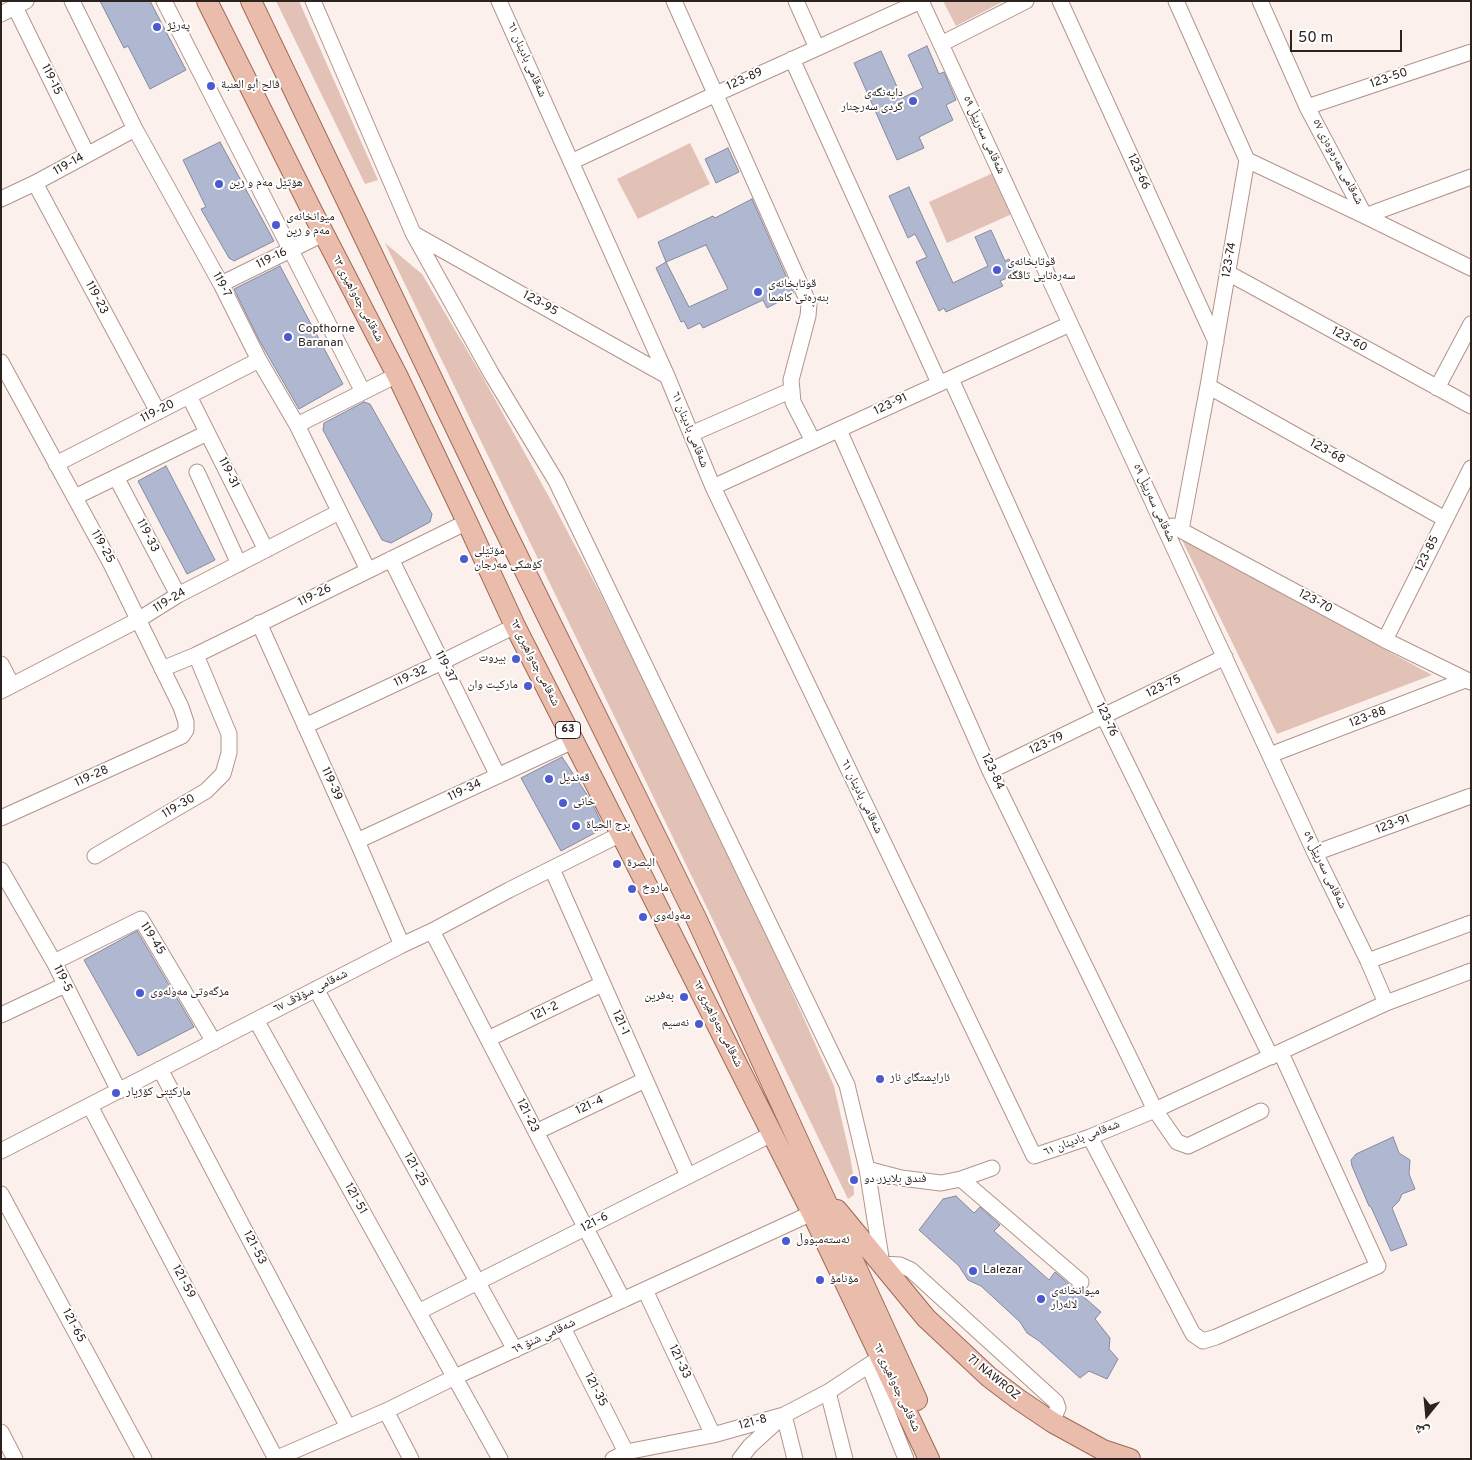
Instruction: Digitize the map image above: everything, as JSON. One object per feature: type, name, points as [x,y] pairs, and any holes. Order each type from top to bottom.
[{"type":"main road","name":"شەقامی جەواهیری ٦٣","points":[[207,1],[323,234],[397,375],[515,626],[573,741],[622,834],[812,1213],[849,1273],[944,1459]]},
{"type":"main road","name":"شەقامی جەواهیری ٦٣","points":[[251,1],[492,503],[696,918],[819,1189],[849,1273],[875,1362],[929,1459]]},
{"type":"main road","name":"71 NAWROZ","points":[[819,1189],[926,1318],[958,1350],[1018,1399],[1098,1455],[1130,1459]]},
{"type":"street","name":"119-7","points":[[72,1],[135,129],[297,425],[368,570]]},
{"type":"street","points":[[164,1],[363,392]]},
{"type":"street","points":[[314,1],[413,233],[491,373],[556,481],[847,1085],[867,1169],[882,1264],[900,1265],[911,1270],[1056,1402],[1058,1408],[1052,1422]]},
{"type":"street","name":"شەقامی بادینان ٦١","points":[[499,1],[667,376],[713,488],[1034,1156],[1155,1110],[1386,1003],[1471,971]]},
{"type":"street","points":[[674,1],[809,304],[808,316],[791,380],[793,402],[813,441]]},
{"type":"street","points":[[796,1],[817,48]]},
{"type":"street","name":"123-89","points":[[571,162],[921,1]]},
{"type":"street","name":"شەقامی سەرپێڵ ٥٩","points":[[921,1],[1386,1003]]},
{"type":"street","points":[[941,44],[1026,1]]},
{"type":"street","name":"123-66","points":[[1060,1],[1216,342]]},
{"type":"street","points":[[1176,1],[1247,160],[1365,216],[1471,177]]},
{"type":"street","name":"شەقامی هەرەوەزی ٥٧","points":[[1260,1],[1307,107],[1365,216],[1471,268]]},
{"type":"street","points":[[1,14],[21,4]]},
{"type":"street","name":"119-15","points":[[21,4],[87,154]]},
{"type":"street","name":"123-50","points":[[1307,107],[1471,52]]},
{"type":"street","name":"123-76","points":[[792,59],[1104,717],[1276,1055],[1378,1266],[1204,1341],[1193,1334],[1090,1136]]},
{"type":"street","name":"119-14","points":[[1,199],[35,183],[135,129]]},
{"type":"street","name":"123-74","points":[[1181,530],[1247,160]]},
{"type":"street","name":"119-23","points":[[35,183],[158,412]]},
{"type":"street","name":"123-95","points":[[413,233],[667,376]]},
{"type":"street","name":"119-16","points":[[221,284],[323,234]]},
{"type":"street","name":"123-60","points":[[1228,273],[1471,406]]},
{"type":"street","name":"123-91","points":[[713,488],[1070,324]]},
{"type":"street","points":[[1436,388],[1471,324]]},
{"type":"street","name":"119-20","points":[[56,464],[260,360]]},
{"type":"street","name":"119-25","points":[[1,362],[7,386],[75,497],[111,564],[181,707],[186,722],[186,730],[182,736]]},
{"type":"street","points":[[297,425],[397,375]]},
{"type":"street","name":"123-68","points":[[1208,386],[1446,519]]},
{"type":"street","points":[[691,434],[792,390]]},
{"type":"street","name":"119-31","points":[[189,396],[266,550]]},
{"type":"street","name":"123-84","points":[[839,430],[990,771],[1155,1110],[1177,1142],[1188,1146],[1261,1112]]},
{"type":"street","points":[[75,497],[208,432]]},
{"type":"street","name":"123-85","points":[[1386,640],[1471,468]]},
{"type":"street","points":[[197,472],[239,564]]},
{"type":"street","name":"119-33","points":[[116,477],[178,596]]},
{"type":"street","name":"119-24","points":[[7,688],[339,512]]},
{"type":"street","name":"123-70","points":[[1161,520],[1386,640],[1468,681]]},
{"type":"street","name":"119-26","points":[[162,669],[196,655],[467,522]]},
{"type":"street","name":"119-37","points":[[391,559],[498,776]]},
{"type":"street","name":"119-39","points":[[259,623],[402,945]]},
{"type":"street","name":"119-32","points":[[305,726],[515,626]]},
{"type":"street","name":"119-30","points":[[95,856],[206,791],[223,774],[229,754],[229,734],[196,655]]},
{"type":"street","name":"123-75","points":[[1104,717],[1225,657]]},
{"type":"street","points":[[1,664],[7,688]]},
{"type":"street","name":"123-88","points":[[1270,755],[1468,681]]},
{"type":"street","name":"123-79","points":[[990,771],[1104,717]]},
{"type":"street","name":"119-28","points":[[1,818],[182,736]]},
{"type":"street","name":"119-34","points":[[357,841],[573,741]]},
{"type":"street","name":"123-91","points":[[1315,853],[1471,796]]},
{"type":"street","name":"شەقامی سۆلاڤ ٦٧","points":[[1,1152],[509,890],[622,834]]},
{"type":"street","name":"121-1","points":[[552,869],[688,1176]]},
{"type":"street","name":"119-5","points":[[1,870],[54,962],[119,1091]]},
{"type":"street","name":"119-45","points":[[54,962],[141,919],[214,1042]]},
{"type":"street","points":[[1368,961],[1471,923]]},
{"type":"street","name":"121-23","points":[[432,931],[623,1300]]},
{"type":"street","name":"121-2","points":[[488,1040],[602,984]]},
{"type":"street","points":[[1,1015],[64,985]]},
{"type":"street","name":"121-25","points":[[316,989],[515,1350]]},
{"type":"street","name":"121-51","points":[[256,1020],[500,1459]]},
{"type":"street","name":"121-53","points":[[160,1069],[348,1427]]},
{"type":"street","name":"121-4","points":[[536,1132],[645,1080]]},
{"type":"street","name":"121-59","points":[[90,1106],[276,1459]]},
{"type":"street","name":"121-6","points":[[418,1312],[772,1134]]},
{"type":"street","points":[[867,1169],[901,1178],[940,1183],[961,1180],[992,1168]]},
{"type":"street","points":[[961,1180],[1081,1282]]},
{"type":"street","name":"121-65","points":[[1,1194],[144,1459]]},
{"type":"street","name":"شەقامی شنۆ ٦٩","points":[[276,1459],[386,1411],[455,1377],[812,1213]]},
{"type":"street","name":"121-33","points":[[645,1290],[713,1434]]},
{"type":"street","name":"121-35","points":[[563,1328],[620,1455]]},
{"type":"street","points":[[875,1362],[906,1459]]},
{"type":"street","name":"121-8","points":[[620,1455],[713,1434],[784,1415],[828,1392],[875,1362]]},
{"type":"street","points":[[828,1392],[844,1459]]},
{"type":"street","points":[[386,1411],[411,1459]]},
{"type":"street","points":[[740,1459],[750,1446],[784,1415],[795,1459]]},
{"type":"street","points":[[1,1432],[15,1459]]},
{"type":"shaded area","points":[[276,1],[299,1],[378,180],[365,184]]},
{"type":"shaded area","points":[[943,1],[1004,1],[956,26]]},
{"type":"shaded area","points":[[690,143],[710,184],[638,219],[617,179]]},
{"type":"shaded area","points":[[993,173],[1012,214],[947,243],[929,202]]},
{"type":"shaded area","points":[[385,243],[422,274],[481,374],[601,595],[735,864],[834,1086],[853,1174],[854,1195],[848,1199]]},
{"type":"shaded area","points":[[1182,540],[1432,675],[1277,734]]},
{"type":"building","points":[[100,1],[150,1],[186,70],[150,89],[128,46],[124,48]]},
{"type":"building","name":"دایەنگەی گردی سەرچنار","points":[[927,46],[939,74],[944,72],[956,100],[946,105],[953,120],[919,137],[924,148],[897,160],[854,63],[881,51],[902,98],[923,88],[908,55]]},
{"type":"building","name":"هۆتێل مەم و زین","points":[[220,142],[274,241],[234,261],[229,258],[201,209],[206,207],[183,160]]},
{"type":"building","points":[[728,148],[739,172],[716,183],[705,159]]},
{"type":"building","name":"قوتابخانەی سەرەتایی تاڤگە","points":[[909,187],[953,283],[988,266],[975,237],[991,230],[1005,261],[1009,259],[1016,274],[1000,281],[1003,286],[946,312],[944,308],[939,311],[916,262],[927,257],[915,234],[908,238],[889,196]]},
{"type":"building","points":[[752,199],[794,294],[767,308],[763,300],[703,328],[700,323],[688,329],[684,321],[681,322],[656,268],[666,262],[658,242],[713,216],[715,218]],"holes":[[[706,245],[728,289],[689,307],[666,262]]]},
{"type":"building","name":"Copthorne Baranan","points":[[280,266],[343,384],[299,409],[259,340],[234,289]]},
{"type":"building","points":[[364,402],[370,404],[432,514],[430,522],[391,543],[382,540],[323,430],[324,423]]},
{"type":"building","points":[[166,466],[215,560],[187,574],[138,481]]},
{"type":"building","points":[[562,757],[590,799],[604,828],[561,851],[521,778]]},
{"type":"building","points":[[137,931],[194,1027],[138,1056],[84,960]]},
{"type":"building","points":[[1393,1137],[1399,1153],[1410,1160],[1409,1174],[1415,1189],[1402,1194],[1399,1201],[1392,1208],[1407,1245],[1391,1251],[1369,1206],[1351,1160],[1356,1154]]},
{"type":"building","name":"میوانخانەی لالەزار","points":[[956,1196],[974,1213],[980,1207],[1000,1225],[994,1231],[1049,1280],[1055,1272],[1101,1312],[1095,1319],[1110,1338],[1109,1349],[1118,1359],[1107,1379],[1089,1371],[1080,1378],[1039,1341],[1027,1333],[1020,1322],[981,1286],[968,1280],[959,1266],[919,1230],[943,1199]]},
{"type":"place","name":"پەرێژ","points":[[157,27]]},
{"type":"place","name":"فالح أبو العنبة","points":[[211,86]]},
{"type":"place","name":"دایەنگەی گردی سەرچنار","points":[[913,101]]},
{"type":"place","name":"هۆتێل مەم و زین","points":[[219,184]]},
{"type":"place","name":"میوانخانەی مەم و زین","points":[[276,225]]},
{"type":"place","name":"قوتابخانەی سەرەتایی تاڤگە","points":[[997,270]]},
{"type":"place","name":"قوتابخانەی بنەڕەتی کاشما","points":[[758,292]]},
{"type":"place","name":"Copthorne Baranan","points":[[288,337]]},
{"type":"place","name":"مۆتێلی کۆشکی مەرجان","points":[[464,559]]},
{"type":"place","name":"بیروت","points":[[516,659]]},
{"type":"place","name":"ماركيت وان","points":[[528,686]]},
{"type":"place","name":"قەندیل","points":[[549,779]]},
{"type":"place","name":"خانی","points":[[563,803]]},
{"type":"place","name":"برج الحياة","points":[[576,826]]},
{"type":"place","name":"البصرة","points":[[617,864]]},
{"type":"place","name":"مازوخ","points":[[632,889]]},
{"type":"place","name":"مەولەوی","points":[[643,917]]},
{"type":"place","name":"مزگەوتی مەولەوی","points":[[140,993]]},
{"type":"place","name":"بەفرین","points":[[684,997]]},
{"type":"place","name":"نەسیم","points":[[699,1024]]},
{"type":"place","name":"ئارایشتگای ناز","points":[[880,1079]]},
{"type":"place","name":"مارکێتی کۆژیار","points":[[116,1093]]},
{"type":"place","name":"فندق بلايزر دو","points":[[854,1180]]},
{"type":"place","name":"ئەستەمبووڵ","points":[[786,1241]]},
{"type":"place","name":"Lalezar","points":[[973,1271]]},
{"type":"place","name":"مۆنامۆ","points":[[820,1280]]},
{"type":"place","name":"میوانخانەی لالەزار","points":[[1041,1299]]}]
